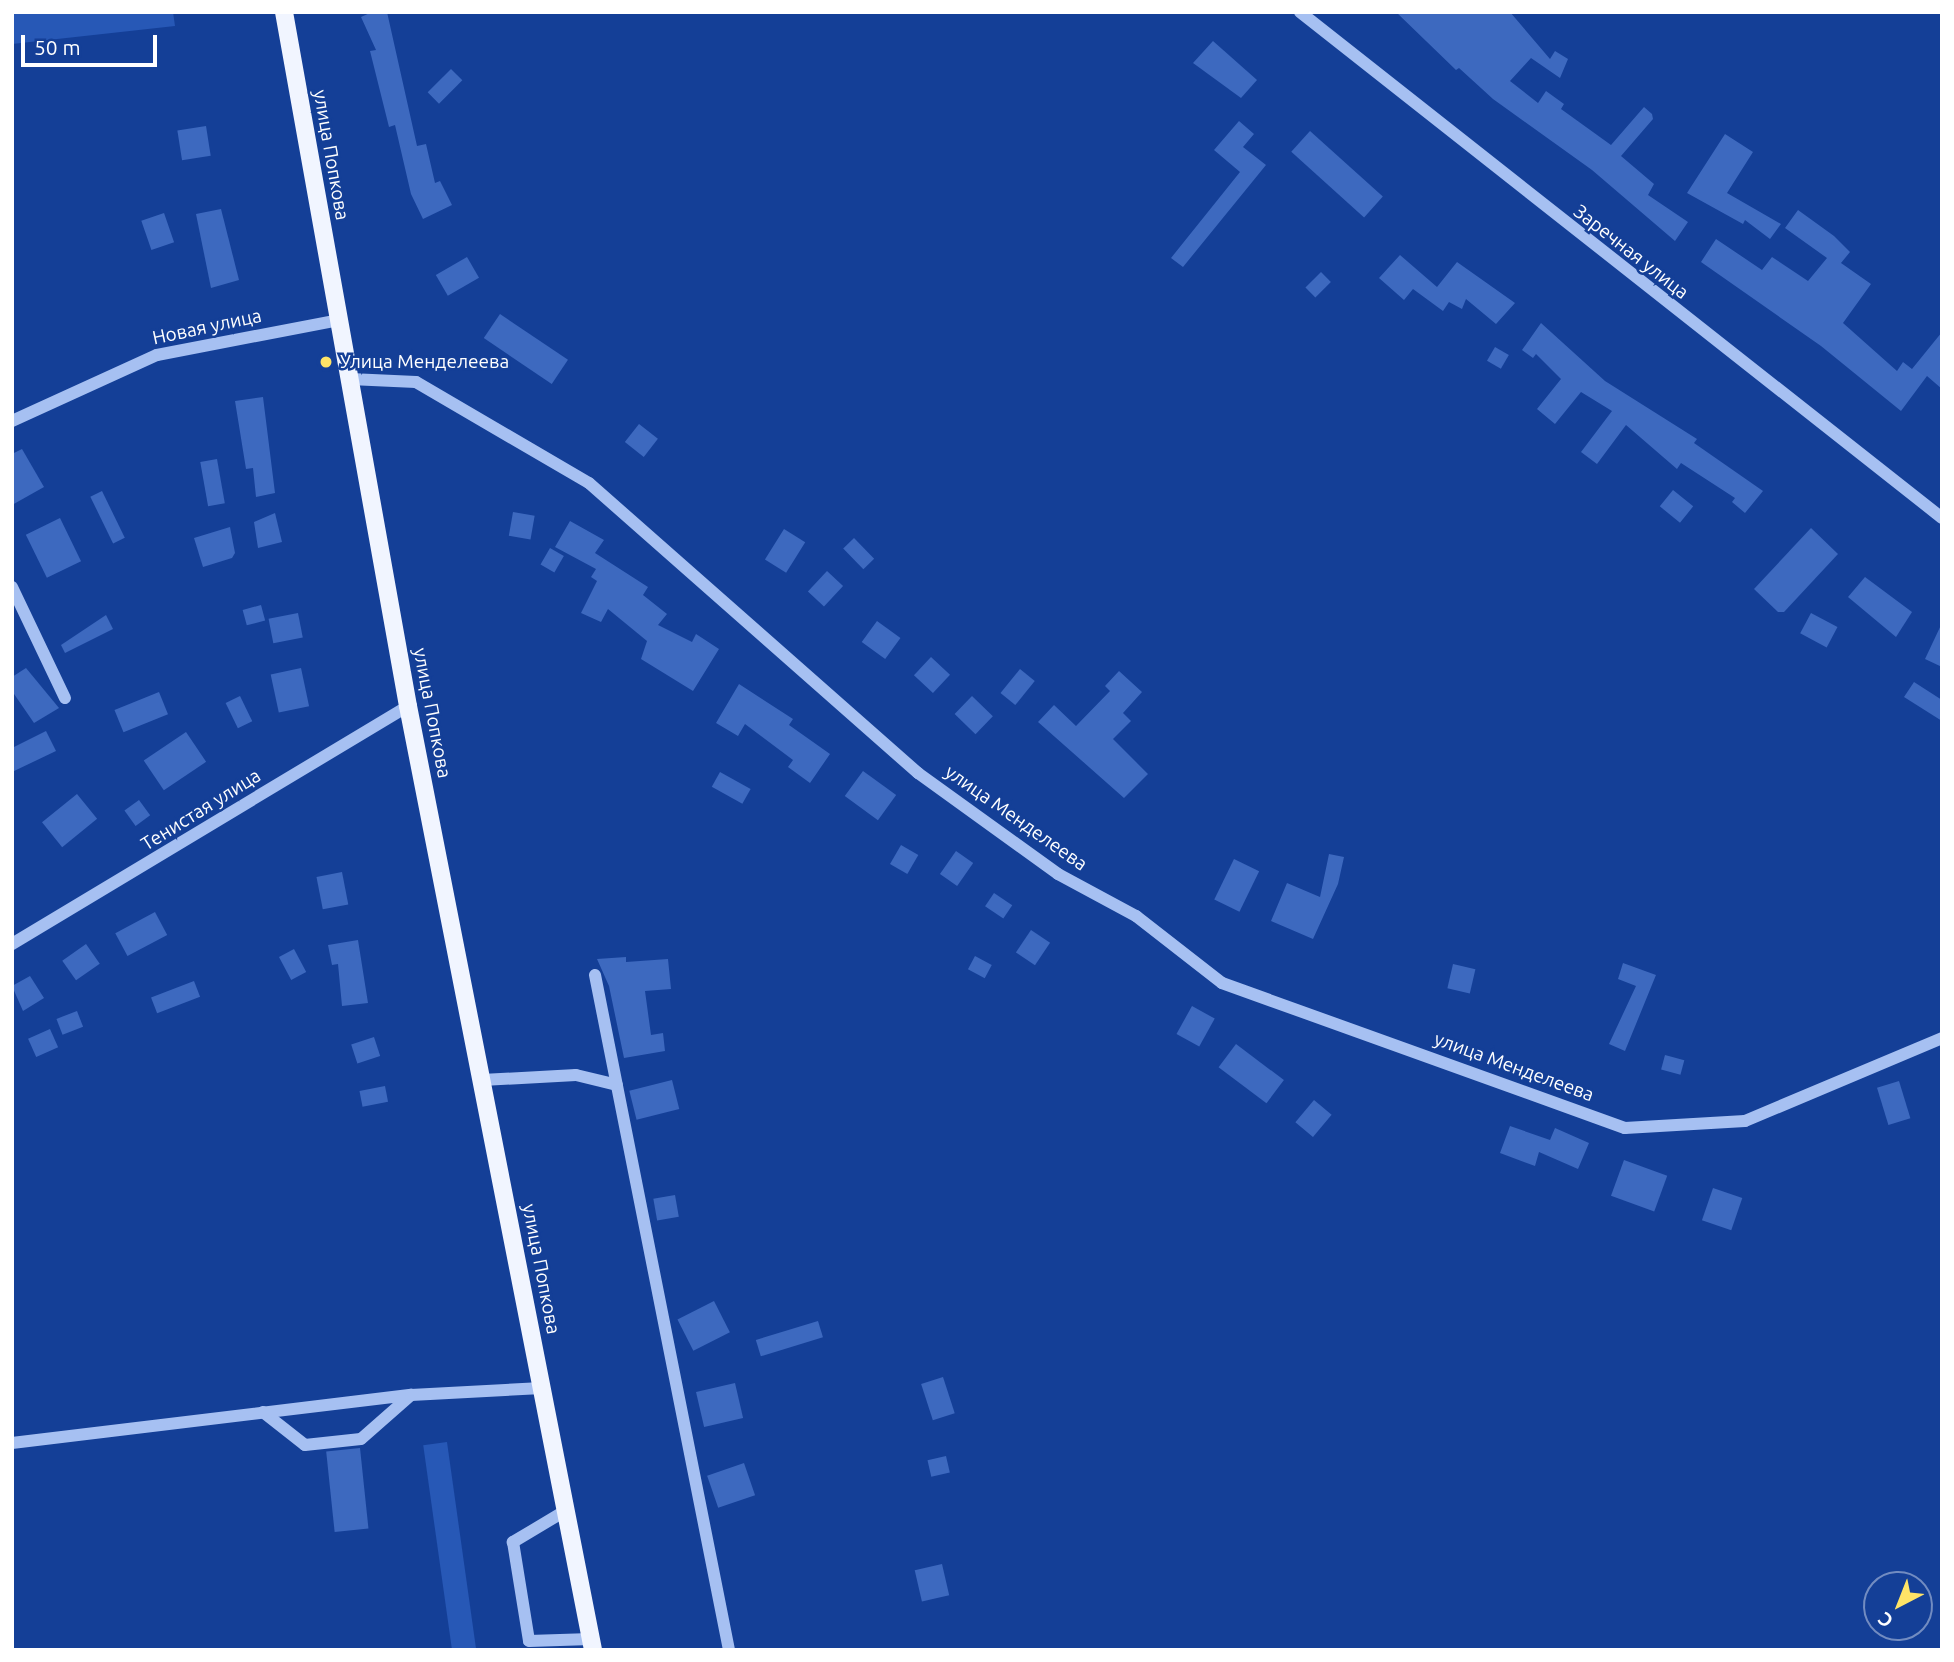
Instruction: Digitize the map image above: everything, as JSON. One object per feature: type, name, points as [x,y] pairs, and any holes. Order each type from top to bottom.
[{"type":"main road","name":"улица Попкова","points":[[284,12],[408,706],[592,1644]]},
{"type":"street","name":"Заречная улица","points":[[1300,12],[1942,518]]},
{"type":"street","name":"Новая улица","points":[[12,421],[157,355],[339,320]]},
{"type":"street","name":"улица Менделеева","points":[[350,379],[416,382],[589,483],[918,773],[1058,874],[1136,916],[1222,983],[1625,1128],[1745,1121],[1942,1038]]},
{"type":"street","points":[[12,587],[65,698]]},
{"type":"street","name":"Тенистая улица","points":[[12,944],[408,706]]},
{"type":"street","points":[[595,975],[729,1650]]},
{"type":"street","points":[[482,1080],[576,1075],[617,1085]]},
{"type":"street","points":[[12,1443],[411,1395],[542,1388]]},
{"type":"street","points":[[263,1412],[305,1445],[361,1440],[411,1395]]},
{"type":"street","points":[[565,1511],[513,1542],[529,1641],[592,1644]]},
{"type":"shaded area","points":[[12,12],[173,12],[175,26],[12,44]]},
{"type":"shaded area","points":[[447,1442],[476,1650],[452,1650],[423,1445]]},
{"type":"building","points":[[372,12],[387,12],[417,146],[426,144],[435,183],[440,181],[452,205],[423,219],[411,194],[395,125],[389,127],[370,51],[376,50],[361,17]]},
{"type":"building","points":[[1396,12],[1510,12],[1550,59],[1555,51],[1568,59],[1560,78],[1531,58],[1510,81],[1538,103],[1546,91],[1564,104],[1561,109],[1611,145],[1644,107],[1652,114],[1653,119],[1621,156],[1654,184],[1648,195],[1688,222],[1675,241],[1592,170],[1493,99],[1459,68],[1456,70]]},
{"type":"building","points":[[1213,41],[1257,80],[1241,98],[1193,63]]},
{"type":"building","points":[[451,69],[462,80],[439,104],[428,92]]},
{"type":"building","points":[[1239,121],[1254,134],[1243,147],[1266,165],[1183,267],[1171,258],[1240,172],[1214,150]]},
{"type":"building","points":[[206,126],[211,156],[182,160],[177,131]]},
{"type":"building","points":[[1310,131],[1383,197],[1364,217],[1291,152]]},
{"type":"building","points":[[1725,134],[1753,152],[1727,193],[1781,224],[1770,239],[1745,220],[1743,224],[1687,193]]},
{"type":"building","points":[[221,209],[239,280],[211,288],[196,214]]},
{"type":"building","points":[[1798,210],[1834,236],[1850,252],[1841,263],[1871,284],[1843,323],[1897,371],[1903,362],[1912,369],[1942,332],[1942,389],[1927,376],[1901,411],[1821,346],[1701,262],[1716,239],[1762,270],[1772,257],[1808,281],[1827,258],[1785,228]]},
{"type":"building","points":[[164,213],[174,242],[151,250],[141,221]]},
{"type":"building","points":[[1400,255],[1437,287],[1457,262],[1515,303],[1496,324],[1466,299],[1462,309],[1449,302],[1443,311],[1413,289],[1404,300],[1379,278]]},
{"type":"building","points":[[467,257],[479,278],[448,296],[436,275]]},
{"type":"building","points":[[1321,272],[1331,282],[1315,297],[1305,288]]},
{"type":"building","points":[[500,314],[568,360],[552,384],[484,338]]},
{"type":"building","points":[[1541,323],[1605,381],[1697,439],[1694,443],[1763,491],[1745,513],[1732,502],[1735,498],[1681,463],[1677,469],[1626,425],[1597,464],[1581,452],[1612,411],[1581,392],[1555,424],[1537,409],[1561,379],[1536,354],[1533,358],[1522,350]]},
{"type":"building","points":[[1495,347],[1509,355],[1501,369],[1487,361]]},
{"type":"building","points":[[263,397],[275,493],[256,497],[253,468],[246,469],[235,401]]},
{"type":"building","points":[[639,424],[658,439],[644,457],[625,442]]},
{"type":"building","points":[[22,449],[44,487],[12,505],[12,454]]},
{"type":"building","points":[[217,459],[225,503],[208,506],[200,462]]},
{"type":"building","points":[[1673,490],[1693,506],[1680,523],[1660,506]]},
{"type":"building","points":[[102,491],[125,538],[113,543],[90,497]]},
{"type":"building","points":[[513,512],[535,516],[530,539],[509,536]]},
{"type":"building","points":[[275,513],[282,542],[258,548],[254,522]]},
{"type":"building","points":[[60,518],[81,561],[47,578],[26,535]]},
{"type":"building","points":[[570,521],[604,540],[595,553],[648,587],[643,595],[667,614],[658,625],[692,642],[696,634],[719,649],[693,691],[641,659],[647,641],[608,609],[601,622],[581,613],[597,581],[591,577],[596,569],[555,547]]},
{"type":"building","points":[[230,527],[235,553],[232,558],[203,567],[194,538]]},
{"type":"building","points":[[1811,528],[1838,554],[1784,612],[1778,612],[1754,589]]},
{"type":"building","points":[[784,529],[805,542],[786,573],[765,560]]},
{"type":"building","points":[[854,538],[874,559],[863,569],[843,548]]},
{"type":"building","points":[[550,548],[564,556],[554,572],[540,564]]},
{"type":"building","points":[[827,571],[843,586],[824,606],[808,591]]},
{"type":"building","points":[[1865,577],[1912,612],[1896,637],[1848,597]]},
{"type":"building","points":[[261,605],[265,620],[247,625],[243,610]]},
{"type":"building","points":[[298,613],[303,638],[273,643],[269,619]]},
{"type":"building","points":[[1811,613],[1837,627],[1827,647],[1800,633]]},
{"type":"building","points":[[106,615],[113,629],[65,653],[61,645]]},
{"type":"building","points":[[877,621],[900,638],[885,659],[862,642]]},
{"type":"building","points":[[1942,623],[1942,667],[1925,659]]},
{"type":"building","points":[[931,657],[950,675],[933,693],[914,675]]},
{"type":"building","points":[[26,668],[59,708],[34,723],[12,691],[12,677]]},
{"type":"building","points":[[301,668],[309,706],[279,713],[271,674]]},
{"type":"building","points":[[1020,669],[1035,681],[1015,705],[1000,693]]},
{"type":"building","points":[[1119,671],[1142,692],[1123,713],[1131,721],[1113,739],[1148,774],[1124,798],[1038,722],[1054,705],[1076,726],[1110,691],[1105,686]]},
{"type":"building","points":[[1914,682],[1942,700],[1942,721],[1904,697]]},
{"type":"building","points":[[739,684],[793,719],[789,725],[830,754],[810,783],[788,767],[793,760],[745,724],[738,736],[716,723]]},
{"type":"building","points":[[159,692],[168,714],[123,732],[114,710]]},
{"type":"building","points":[[240,696],[252,721],[238,728],[226,703]]},
{"type":"building","points":[[972,696],[993,716],[975,734],[955,714]]},
{"type":"building","points":[[46,731],[56,751],[12,772],[12,748]]},
{"type":"building","points":[[186,732],[206,762],[164,790],[144,761]]},
{"type":"building","points":[[863,771],[896,795],[878,820],[845,796]]},
{"type":"building","points":[[720,772],[751,789],[742,804],[712,787]]},
{"type":"building","points":[[77,794],[97,819],[62,847],[42,822]]},
{"type":"building","points":[[139,800],[150,815],[136,826],[124,811]]},
{"type":"building","points":[[901,845],[918,855],[907,874],[890,864]]},
{"type":"building","points":[[956,851],[973,863],[957,886],[940,874]]},
{"type":"building","points":[[1329,854],[1344,857],[1338,884],[1313,939],[1271,921],[1287,883],[1320,897]]},
{"type":"building","points":[[1234,859],[1259,871],[1239,912],[1214,899]]},
{"type":"building","points":[[342,872],[348,904],[323,909],[316,877]]},
{"type":"building","points":[[994,893],[1012,905],[1003,919],[985,906]]},
{"type":"building","points":[[155,912],[167,935],[127,956],[115,933]]},
{"type":"building","points":[[1031,930],[1050,943],[1035,965],[1016,952]]},
{"type":"building","points":[[358,940],[368,1003],[342,1006],[338,964],[332,965],[328,945]]},
{"type":"building","points":[[86,944],[100,964],[76,980],[62,961]]},
{"type":"building","points":[[294,949],[306,972],[291,980],[279,957]]},
{"type":"building","points":[[975,956],[992,965],[985,978],[968,969]]},
{"type":"building","points":[[626,957],[626,962],[668,959],[671,989],[645,991],[651,1035],[663,1033],[665,1051],[624,1058],[609,986],[597,959]]},
{"type":"building","points":[[1623,963],[1656,975],[1625,1051],[1609,1044],[1636,986],[1618,979]]},
{"type":"building","points":[[1453,964],[1475,969],[1470,994],[1447,988]]},
{"type":"building","points":[[30,976],[44,998],[23,1011],[12,986]]},
{"type":"building","points":[[194,981],[200,997],[157,1013],[151,997]]},
{"type":"building","points":[[1192,1006],[1215,1019],[1199,1047],[1176,1034]]},
{"type":"building","points":[[77,1011],[83,1027],[63,1035],[56,1019]]},
{"type":"building","points":[[50,1029],[58,1047],[36,1057],[28,1039]]},
{"type":"building","points":[[374,1037],[380,1056],[357,1063],[351,1044]]},
{"type":"building","points":[[1236,1044],[1284,1080],[1266,1103],[1219,1067]]},
{"type":"building","points":[[1665,1055],[1684,1060],[1680,1075],[1661,1069]]},
{"type":"building","points":[[672,1080],[679,1109],[637,1120],[629,1091]]},
{"type":"building","points":[[1899,1081],[1910,1118],[1888,1125],[1877,1088]]},
{"type":"building","points":[[385,1086],[388,1102],[363,1107],[359,1091]]},
{"type":"building","points":[[1314,1100],[1332,1115],[1313,1137],[1295,1122]]},
{"type":"building","points":[[1510,1126],[1550,1140],[1555,1128],[1589,1143],[1578,1169],[1539,1152],[1535,1166],[1500,1153]]},
{"type":"building","points":[[1624,1160],[1667,1176],[1654,1211],[1611,1196]]},
{"type":"building","points":[[1713,1188],[1742,1198],[1731,1230],[1702,1220]]},
{"type":"building","points":[[675,1195],[679,1217],[657,1220],[653,1199]]},
{"type":"building","points":[[714,1301],[730,1332],[693,1351],[677,1320]]},
{"type":"building","points":[[818,1321],[823,1337],[761,1356],[756,1340]]},
{"type":"building","points":[[943,1377],[955,1413],[933,1420],[921,1384]]},
{"type":"building","points":[[735,1383],[743,1418],[704,1427],[696,1392]]},
{"type":"building","points":[[360,1448],[368,1529],[335,1532],[326,1452]]},
{"type":"building","points":[[946,1456],[950,1473],[931,1477],[927,1460]]},
{"type":"building","points":[[744,1463],[755,1495],[718,1508],[707,1476]]},
{"type":"building","points":[[942,1564],[949,1595],[922,1601],[915,1570]]},
{"type":"place","name":"Улица Менделеева","points":[[326,362]]}]
